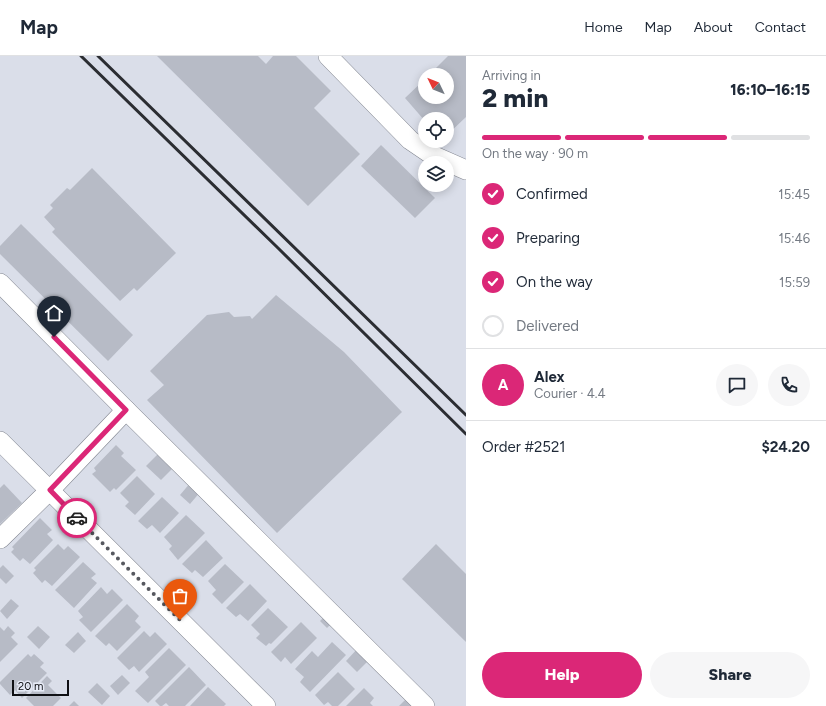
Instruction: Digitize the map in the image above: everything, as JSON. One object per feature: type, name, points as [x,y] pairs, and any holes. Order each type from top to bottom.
[{"type":"street","points":[[328,56],[410,140],[432,155],[466,170]]},
{"type":"street","points":[[0,283],[425,706]]},
{"type":"street","points":[[0,539],[50,490],[126,410]]},
{"type":"street","points":[[0,441],[266,706]]},
{"type":"building","points":[[157,56],[258,56],[266,64],[273,56],[296,56],[331,91],[314,108],[360,154],[308,206]]},
{"type":"building","points":[[448,56],[466,56],[466,117],[454,128],[454,112],[418,113],[405,98],[418,86],[418,104],[454,104],[454,68],[436,68]]},
{"type":"building","points":[[381,145],[418,181],[418,192],[429,192],[435,198],[415,218],[361,166]]},
{"type":"building","points":[[92,168],[176,253],[137,291],[134,288],[120,301],[52,232],[55,229],[44,217],[53,208],[50,205],[67,188],[70,190]]},
{"type":"building","points":[[21,224],[133,335],[108,361],[0,254],[0,246]]},
{"type":"building","points":[[276,295],[344,352],[402,412],[277,533],[147,400],[164,385],[150,371],[207,315],[229,312],[234,317],[250,316],[252,319]]},
{"type":"building","points":[[116,445],[124,453],[121,456],[136,470],[116,490],[114,488],[110,492],[92,474],[96,471],[94,468]]},
{"type":"building","points":[[160,452],[175,466],[161,480],[146,466]]},
{"type":"building","points":[[137,476],[155,494],[135,515],[125,506],[129,502],[120,493]]},
{"type":"building","points":[[191,482],[201,491],[190,504],[180,495]]},
{"type":"building","points":[[4,484],[22,503],[0,524],[0,488]]},
{"type":"building","points":[[162,497],[179,513],[160,533],[152,525],[147,529],[138,521]]},
{"type":"building","points":[[186,515],[205,533],[178,560],[169,549],[172,546],[164,537]]},
{"type":"building","points":[[40,518],[52,530],[47,534],[53,540],[30,564],[23,558],[20,561],[11,552],[14,549],[12,547]]},
{"type":"building","points":[[206,540],[223,558],[203,577],[195,570],[192,573],[182,564]]},
{"type":"building","points":[[58,544],[64,550],[68,546],[80,557],[52,586],[45,580],[42,583],[33,573],[36,570],[34,568]]},
{"type":"building","points":[[436,544],[466,574],[466,642],[402,579]]},
{"type":"building","points":[[83,562],[96,574],[91,578],[97,583],[74,608],[55,590]]},
{"type":"building","points":[[225,564],[244,582],[222,604],[212,594],[216,590],[208,581]]},
{"type":"building","points":[[3,565],[14,576],[6,584],[0,578],[0,568]]},
{"type":"building","points":[[250,584],[267,601],[248,621],[240,614],[236,617],[226,608]]},
{"type":"building","points":[[101,587],[107,594],[112,589],[123,600],[91,632],[79,620],[83,617],[78,611]]},
{"type":"building","points":[[11,599],[19,606],[7,619],[0,611]]},
{"type":"building","points":[[127,604],[139,616],[135,621],[141,627],[117,651],[109,643],[106,646],[95,636]]},
{"type":"building","points":[[268,608],[288,627],[271,644],[269,643],[266,646],[256,638],[260,634],[251,625]]},
{"type":"building","points":[[326,615],[333,622],[327,628],[320,621]]},
{"type":"building","points":[[301,622],[317,638],[291,664],[285,657],[281,662],[271,652]]},
{"type":"building","points":[[8,626],[15,633],[11,637],[18,644],[0,662],[0,627],[4,631]]},
{"type":"building","points":[[38,626],[50,637],[39,649],[27,637]]},
{"type":"building","points":[[144,631],[150,637],[155,632],[167,644],[139,672],[134,666],[129,670],[117,658]]},
{"type":"building","points":[[78,632],[86,641],[74,653],[65,645]]},
{"type":"building","points":[[332,642],[346,655],[310,692],[300,682],[304,677],[295,669],[312,651],[318,657]]},
{"type":"building","points":[[359,647],[371,658],[357,672],[346,661]]},
{"type":"building","points":[[169,648],[186,665],[148,703],[135,691],[149,677],[145,672]]},
{"type":"building","points":[[28,654],[31,657],[34,654],[44,663],[40,667],[47,673],[22,698],[15,690],[10,695],[0,684],[0,682]]},
{"type":"building","points":[[189,667],[206,685],[185,706],[169,706],[166,703],[160,706],[155,701]]},
{"type":"building","points":[[338,672],[355,689],[338,706],[332,706],[328,702],[324,705],[315,695]]},
{"type":"building","points":[[122,675],[130,683],[118,695],[110,686]]},
{"type":"building","points":[[47,676],[52,681],[48,685],[61,698],[53,706],[34,706],[26,698]]},
{"type":"building","points":[[97,683],[110,696],[102,705],[88,692]]},
{"type":"building","points":[[208,687],[226,704],[224,706],[190,706]]},
{"type":"building","points":[[364,688],[374,698],[370,703],[373,706],[346,706]]},
{"type":"building","points":[[408,697],[417,706],[399,706]]},
{"type":"building","points":[[74,701],[79,706],[69,706]]},
{"type":"railway","points":[[81,56],[466,434]]},
{"type":"railway","points":[[98,56],[466,415]]},
{"type":"way so far","points":[[77,518],[180,620]]},
{"type":"route","points":[[54,337],[126,410],[50,490],[77,518]]}]
